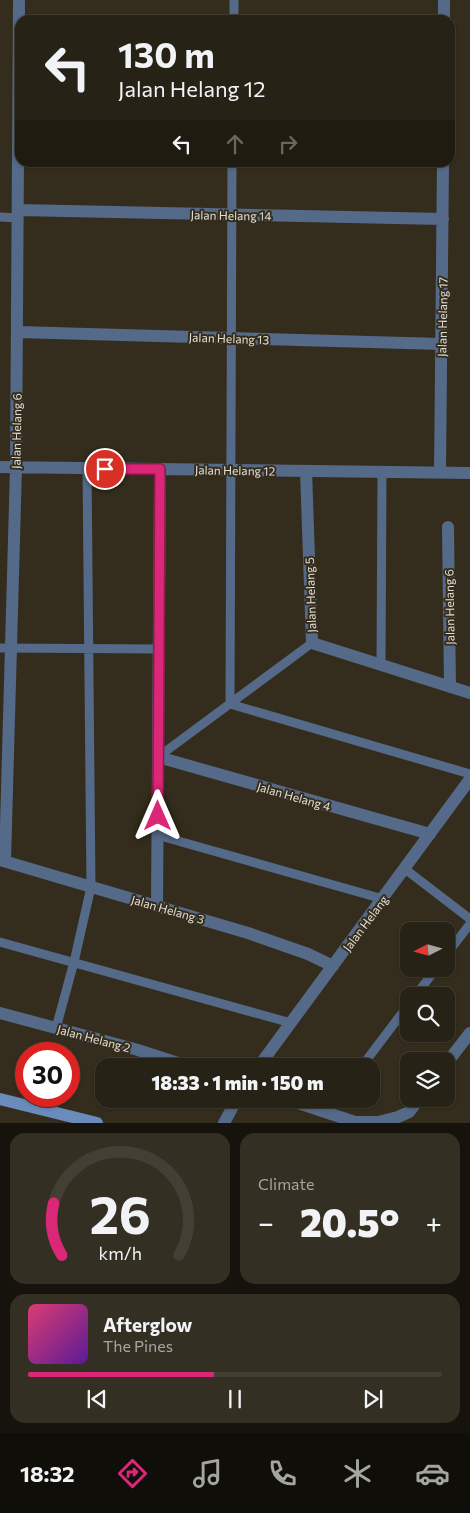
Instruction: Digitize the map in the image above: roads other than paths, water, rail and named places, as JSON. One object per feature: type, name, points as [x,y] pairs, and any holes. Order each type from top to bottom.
[{"type":"main road","points":[[0,1100],[97,1123]]},
{"type":"street","name":"Jalan Helang 6","points":[[19,0],[19,15]]},
{"type":"street","points":[[444,0],[444,15]]},
{"type":"street","name":"Jalan Helang 6","points":[[3,861],[5,648],[16,468],[19,167]]},
{"type":"street","name":"Jalan Helang 17","points":[[440,472],[443,167]]},
{"type":"street","name":"Jalan Helang 14","points":[[19,214],[231,214],[442,219]]},
{"type":"street","name":"Jalan Helang 13","points":[[17,332],[441,344]]},
{"type":"street","name":"Jalan Helang 12","points":[[0,467],[470,473]]},
{"type":"street","points":[[157,906],[160,469]]},
{"type":"street","name":"Jalan Helang 5","points":[[306,470],[312,643],[470,693]]},
{"type":"street","name":"Jalan Helang 6","points":[[448,527],[450,687]]},
{"type":"street","name":"Jalan Helang 4","points":[[158,757],[430,834]]},
{"type":"street","name":"Jalan Helang","points":[[265,1058],[470,780]]},
{"type":"street","name":"Jalan Helang 3","points":[[3,861],[248,933],[308,954],[333,966]]},
{"type":"street","name":"Jalan Helang 2","points":[[0,1014],[162,1058]]},
{"type":"street","points":[[455,1053],[470,1034]]},
{"type":"street","points":[[314,1108],[355,1122],[378,1122],[410,1112],[413,1107]]},
{"type":"street","points":[[224,1123],[232,1108]]},
{"type":"lane","points":[[234,0],[234,15]]},
{"type":"lane","points":[[230,704],[232,167]]},
{"type":"lane","points":[[0,217],[19,214]]},
{"type":"lane","points":[[56,1028],[74,962],[91,887],[87,468]]},
{"type":"lane","points":[[381,665],[382,472]]},
{"type":"lane","points":[[158,757],[312,643]]},
{"type":"lane","points":[[5,648],[159,649]]},
{"type":"lane","points":[[230,704],[470,774]]},
{"type":"lane","points":[[158,835],[383,899]]},
{"type":"lane","points":[[405,869],[470,919]]},
{"type":"lane","points":[[455,943],[470,924]]},
{"type":"lane","points":[[0,942],[291,1023]]},
{"type":"lane","points":[[368,1058],[400,1016]]},
{"type":"lane","points":[[327,1112],[330,1108]]}]
